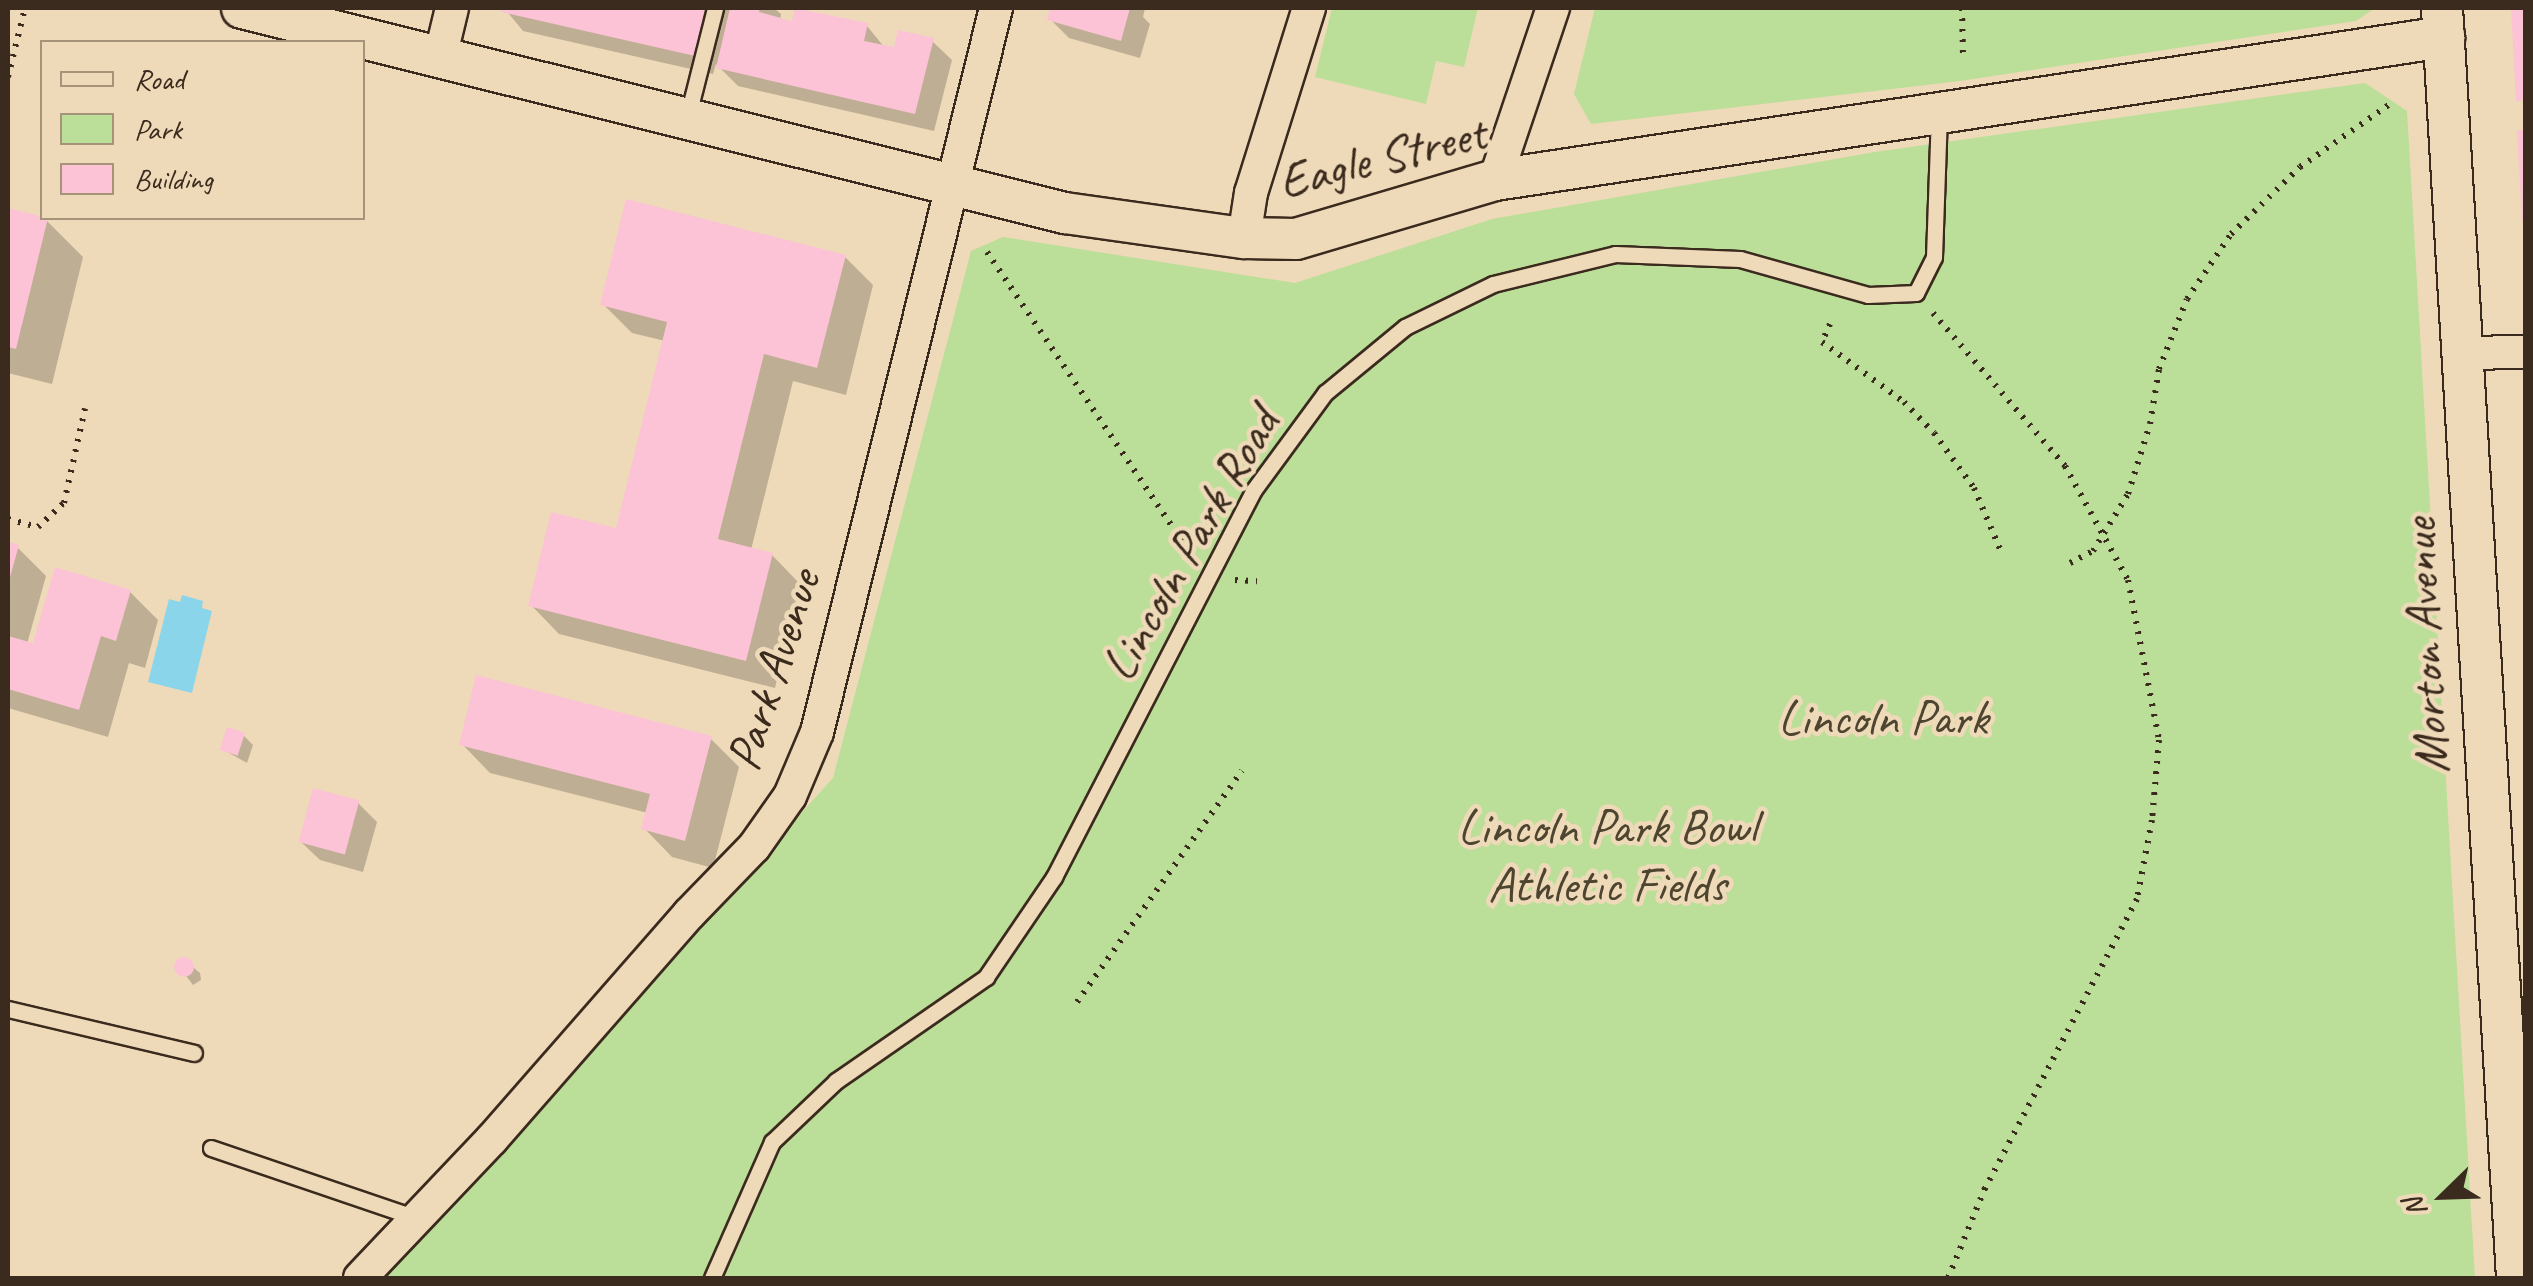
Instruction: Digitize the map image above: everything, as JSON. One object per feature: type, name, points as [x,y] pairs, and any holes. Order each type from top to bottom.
[{"type":"street","name":"Eagle Street","points":[[242,8],[1065,213],[1244,238],[1296,240],[1495,180],[1939,111],[2443,22]]},
{"type":"street","points":[[440,58],[452,8]]},
{"type":"street","name":"Park Avenue","points":[[360,1278],[754,847],[790,796],[817,732],[996,8]]},
{"type":"street","points":[[1244,238],[1251,193],[1309,8]]},
{"type":"street","points":[[1495,180],[1553,8]]},
{"type":"street","name":"Morton Avenue","points":[[2443,22],[2517,1278]]},
{"type":"street","points":[[2462,353],[2526,352]]},
{"type":"lane","points":[[687,119],[716,8]]},
{"type":"lane","points":[[1916,293],[1934,257],[1941,164],[1939,111]]},
{"type":"lane","name":"Lincoln Park Road","points":[[712,1278],[772,1142],[836,1081],[986,977],[1054,877],[1253,491],[1325,393],[1405,327],[1493,284],[1615,254],[1740,259],[1868,295],[1916,293]]},
{"type":"lane","points":[[8,1010],[194,1053]]},
{"type":"lane","points":[[211,1148],[417,1218]]},
{"type":"path","points":[[8,78],[25,8]]},
{"type":"path","points":[[1962,8],[1962,54]]},
{"type":"path","points":[[2070,563],[2093,550],[2104,537],[2128,494],[2150,424],[2159,368],[2186,299],[2230,234],[2300,167],[2390,104]]},
{"type":"path","points":[[988,252],[1208,579]]},
{"type":"path","points":[[1916,293],[2065,466],[2128,580],[2159,740],[2152,820],[2137,899],[1985,1188],[1948,1278]]},
{"type":"path","points":[[1830,324],[1822,342],[1904,402],[1934,433],[1974,488],[2000,550]]},
{"type":"path","points":[[8,519],[38,526],[64,503],[84,408]]},
{"type":"path","points":[[1077,1002],[1242,771]]},
{"type":"green space","points":[[1332,8],[1478,8],[1464,67],[1436,61],[1426,104],[1315,77]]},
{"type":"green space","points":[[1595,8],[2375,8],[2356,21],[1960,81],[1591,124],[1574,94]]},
{"type":"green space","name":"Lincoln Park","points":[[2365,83],[2407,111],[2475,1278],[380,1278],[833,778],[971,251],[1003,237],[1295,283],[1492,219],[1875,152]]},
{"type":"water","points":[[182,595],[203,601],[202,608],[212,611],[192,693],[148,682],[169,599],[180,602]]},
{"type":"building","points":[[502,8],[705,8],[695,56],[501,12]]},
{"type":"building","points":[[730,8],[760,8],[759,12],[792,21],[795,8],[868,23],[864,41],[894,47],[898,30],[934,38],[915,114],[716,68]]},
{"type":"building","points":[[1050,8],[1130,8],[1121,41],[1047,20]]},
{"type":"building","points":[[2511,8],[2526,8],[2526,100],[2516,101]]},
{"type":"building","points":[[2517,130],[2526,130],[2526,220],[2522,221]]},
{"type":"building","points":[[626,199],[846,255],[817,368],[764,354],[718,539],[773,553],[746,661],[528,606],[551,512],[616,528],[667,322],[600,305]]},
{"type":"building","points":[[8,208],[48,220],[16,349],[8,347]]},
{"type":"building","points":[[8,542],[19,545],[9,581],[8,581]]},
{"type":"building","points":[[55,567],[131,590],[116,641],[101,636],[79,710],[8,689],[8,636],[33,643]]},
{"type":"building","points":[[476,675],[712,736],[685,841],[641,829],[650,794],[459,745]]},
{"type":"building","points":[[227,727],[245,733],[238,756],[220,750]]},
{"type":"building","points":[[313,788],[359,800],[345,855],[299,842]]},
{"type":"building","points":[[184,957],[194,967],[184,977],[174,967]]},
{"type":"park label","name":"Lincoln Park Bowl Athletic Fields","points":[[1607,855]]}]
